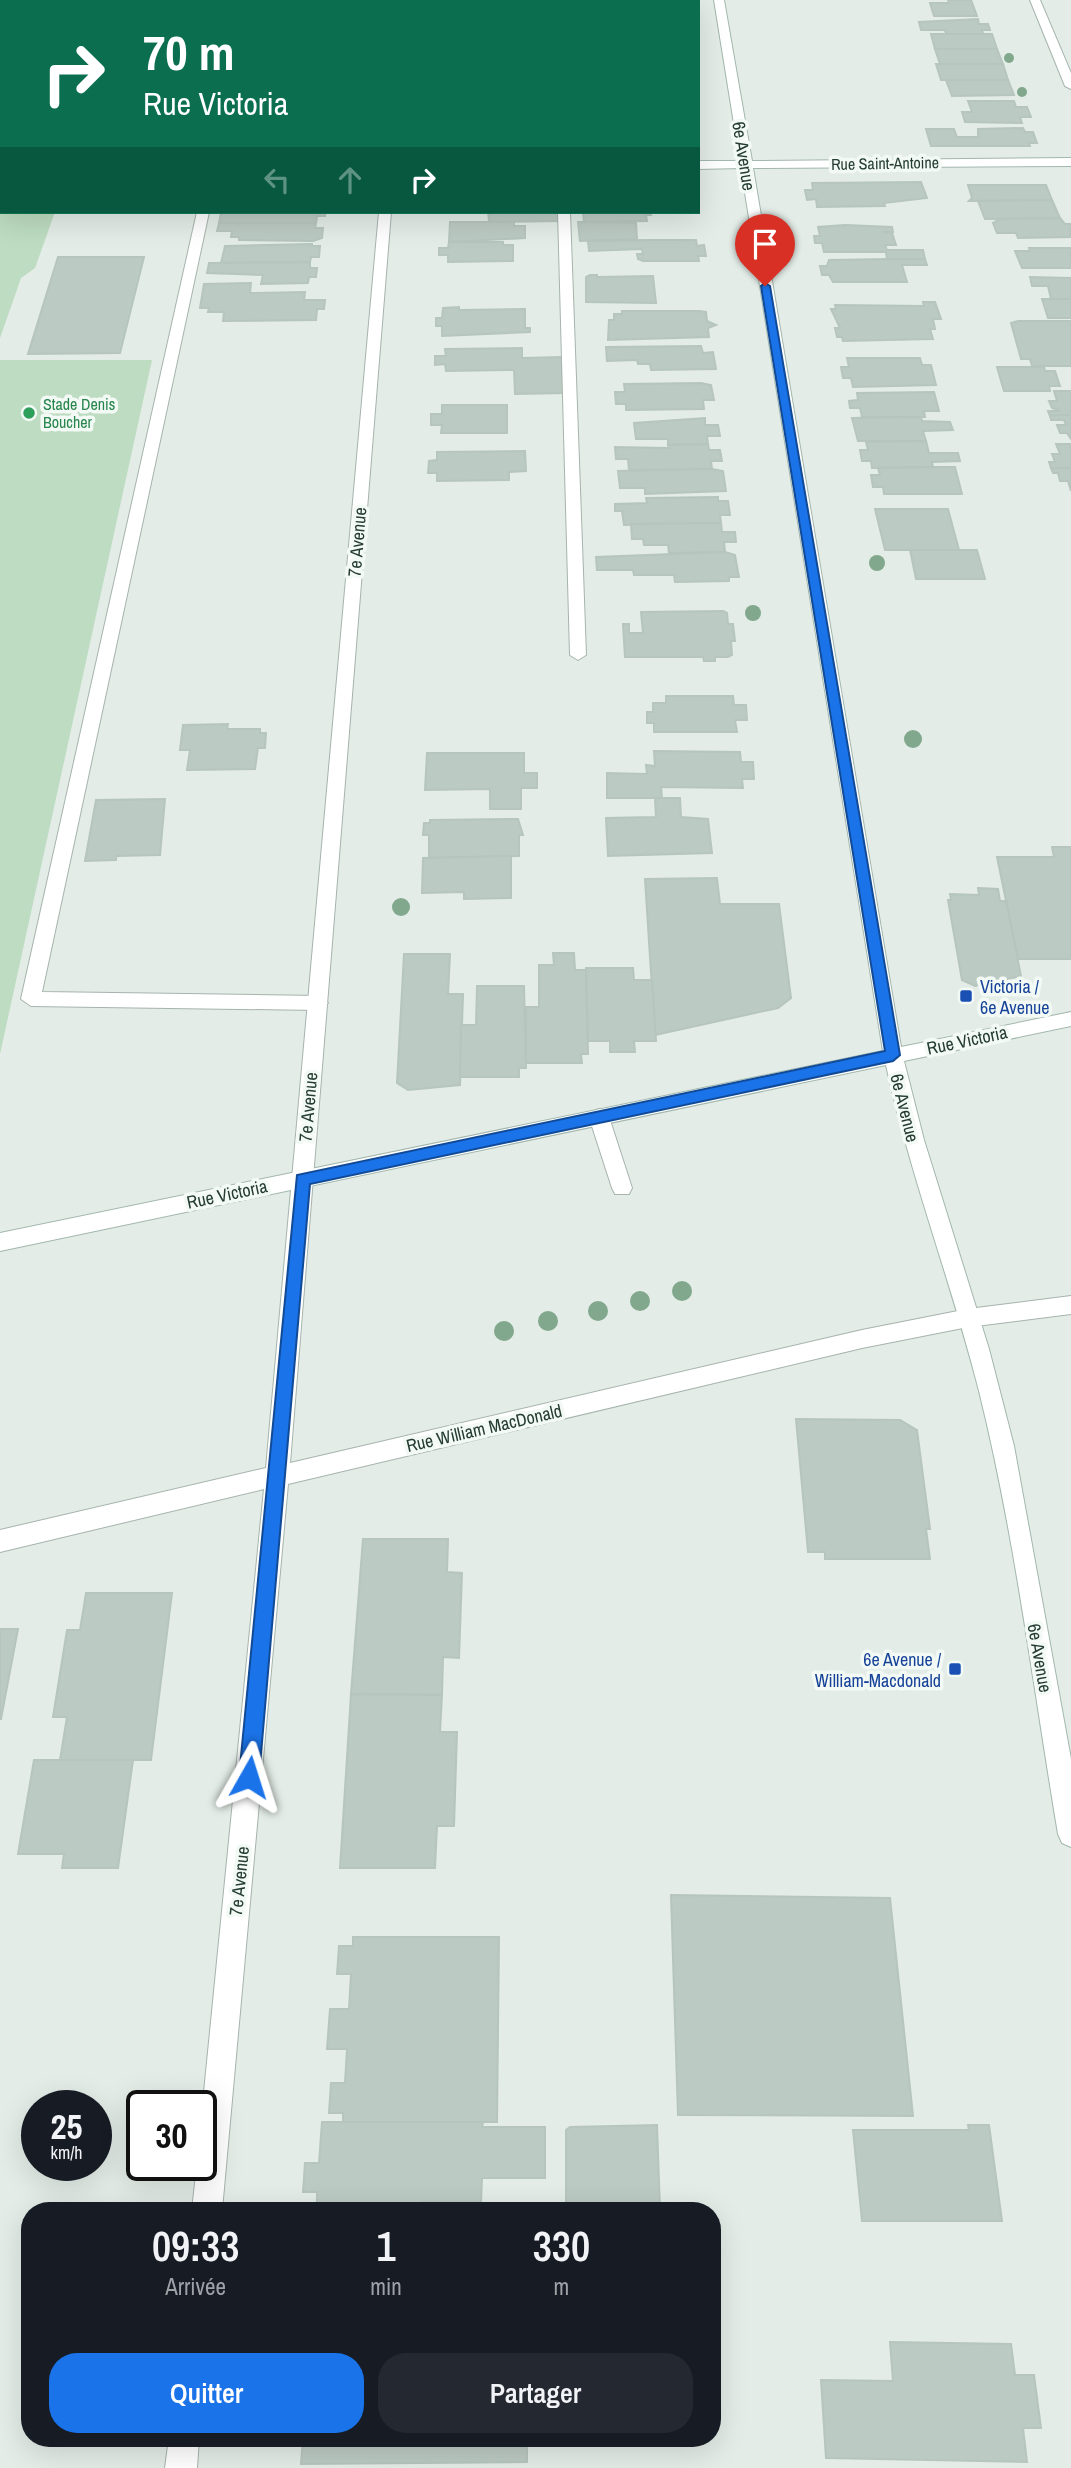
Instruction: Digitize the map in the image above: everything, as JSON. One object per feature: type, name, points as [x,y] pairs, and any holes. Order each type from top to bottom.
[{"type":"street","name":"6e Avenue","points":[[719,0],[893,1055],[921,1171],[968,1318],[1006,1462],[1071,1834]]},
{"type":"street","points":[[1035,0],[1071,86]]},
{"type":"street","name":"Rue Saint-Antoine","points":[[700,165],[1071,162]]},
{"type":"street","points":[[203,214],[31,999],[318,1003]]},
{"type":"street","name":"7e Avenue","points":[[207,2202],[303,1179],[385,214]]},
{"type":"street","points":[[565,214],[578,655]]},
{"type":"street","name":"Rue Victoria","points":[[0,1242],[1071,1019]]},
{"type":"street","points":[[598,1117],[622,1188]]},
{"type":"street","name":"Rue William MacDonald","points":[[0,1541],[862,1339],[968,1318],[1071,1305]]},
{"type":"street","points":[[181,2468],[183,2447]]},
{"type":"green space","points":[[0,214],[54,214],[35,268],[21,278],[0,338]]},
{"type":"green space","points":[[0,360],[152,360],[0,1054]]},
{"type":"building","points":[[948,0],[971,0],[977,16],[934,16],[930,3],[949,3]]},
{"type":"building","points":[[978,19],[979,24],[988,24],[990,30],[982,30],[983,34],[946,34],[945,30],[921,30],[919,22]]},
{"type":"building","points":[[931,34],[992,34],[997,49],[935,49]]},
{"type":"building","points":[[935,49],[997,49],[1003,64],[940,64]]},
{"type":"building","points":[[936,64],[1003,64],[1008,80],[941,80]]},
{"type":"building","points":[[946,80],[1008,80],[1014,95],[952,96]]},
{"type":"building","points":[[968,101],[1014,101],[1016,107],[1027,107],[1031,117],[1020,117],[1022,123],[965,122],[962,112],[972,112]]},
{"type":"building","points":[[1023,128],[1025,132],[1033,132],[1037,143],[1029,143],[1030,146],[931,146],[926,129],[954,129],[957,137],[978,137],[978,129]]},
{"type":"building","points":[[921,182],[927,198],[884,203],[885,206],[817,207],[816,199],[807,200],[805,190],[813,190],[812,183]]},
{"type":"building","points":[[968,185],[1046,185],[1052,200],[969,201],[972,198]]},
{"type":"building","points":[[1052,200],[1060,218],[985,219],[978,201]]},
{"type":"building","points":[[221,214],[325,214],[317,216],[316,223],[219,223]]},
{"type":"building","points":[[488,214],[563,214],[563,221],[489,221]]},
{"type":"building","points":[[583,214],[651,215],[646,215],[647,221],[584,222]]},
{"type":"building","points":[[1060,218],[1065,224],[1071,224],[1070,237],[1018,238],[1016,233],[997,233],[993,223],[1000,219]]},
{"type":"building","points":[[450,222],[514,222],[514,226],[525,226],[525,238],[449,242]]},
{"type":"building","points":[[578,222],[636,223],[637,239],[580,241]]},
{"type":"building","points":[[219,223],[316,223],[315,228],[323,228],[322,238],[313,241],[239,240],[239,237],[231,237],[232,231],[217,231]]},
{"type":"building","points":[[818,227],[892,227],[893,232],[882,232],[892,233],[896,245],[885,245],[887,250],[923,250],[925,259],[887,259],[886,252],[824,252],[822,243],[815,243],[814,236],[820,236]]},
{"type":"building","points":[[696,240],[697,246],[704,245],[706,256],[698,256],[699,261],[643,261],[638,259],[637,254],[643,254],[642,249],[589,251],[588,241]]},
{"type":"building","points":[[449,242],[503,242],[503,245],[513,245],[513,261],[448,262],[448,255],[439,255],[439,248],[448,248]]},
{"type":"building","points":[[225,246],[320,246],[319,257],[311,257],[310,262],[221,263]]},
{"type":"building","points":[[1029,248],[1071,248],[1071,268],[1022,268],[1015,251],[1030,251]]},
{"type":"building","points":[[58,257],[144,257],[120,353],[28,354]]},
{"type":"building","points":[[925,259],[927,265],[902,265],[907,282],[833,282],[829,275],[822,275],[820,266],[827,266],[829,260]]},
{"type":"building","points":[[310,262],[310,268],[317,268],[316,277],[309,277],[308,283],[261,284],[263,275],[207,273],[209,263]]},
{"type":"building","points":[[653,276],[656,303],[586,302],[586,277]]},
{"type":"building","points":[[1030,277],[1071,278],[1071,299],[1051,299],[1048,286],[1032,286]]},
{"type":"building","points":[[251,283],[250,293],[305,292],[304,300],[325,300],[324,309],[317,309],[316,320],[223,321],[224,312],[208,312],[209,308],[200,308],[204,284]]},
{"type":"building","points":[[1042,299],[1071,299],[1071,318],[1048,318]]},
{"type":"building","points":[[923,302],[935,302],[941,319],[933,319],[935,329],[930,329],[933,339],[843,341],[842,337],[837,337],[835,328],[840,328],[831,309],[836,309],[835,305],[924,306]]},
{"type":"building","points":[[459,307],[459,310],[525,309],[525,328],[530,328],[530,332],[442,336],[442,326],[436,326],[436,318],[442,318],[443,308]]},
{"type":"building","points":[[622,311],[706,312],[707,321],[716,325],[708,328],[709,337],[608,340],[609,320],[614,320],[614,314],[622,314]]},
{"type":"building","points":[[1071,321],[1071,366],[1032,366],[1030,359],[1021,359],[1011,323]]},
{"type":"building","points":[[701,346],[703,353],[713,352],[716,369],[651,370],[650,364],[638,364],[637,360],[607,361],[606,347]]},
{"type":"building","points":[[522,348],[522,358],[562,357],[564,393],[515,394],[514,370],[446,371],[445,364],[435,365],[435,356],[446,356],[445,349]]},
{"type":"building","points":[[847,358],[920,358],[922,365],[931,365],[936,385],[853,387],[851,378],[843,378],[841,367],[849,367]]},
{"type":"building","points":[[997,367],[1044,367],[1045,371],[1055,371],[1060,386],[1049,386],[1050,391],[1004,391]]},
{"type":"building","points":[[624,384],[711,385],[714,400],[703,400],[704,409],[626,410],[626,404],[616,404],[615,392],[625,392]]},
{"type":"building","points":[[1054,391],[1071,391],[1071,415],[1050,416],[1048,411],[1061,411],[1052,408],[1049,401],[1057,401]]},
{"type":"building","points":[[934,392],[939,411],[924,411],[925,417],[862,417],[860,408],[850,408],[849,401],[858,400],[857,393]]},
{"type":"building","points":[[442,405],[507,405],[507,433],[441,433],[442,425],[431,425],[431,414],[442,414]]},
{"type":"building","points":[[1071,415],[1071,439],[1067,433],[1060,433],[1057,425],[1066,425],[1064,420],[1051,420],[1050,416]]},
{"type":"building","points":[[921,417],[922,421],[950,422],[953,430],[923,431],[926,441],[858,441],[852,418]]},
{"type":"building","points":[[705,418],[705,425],[718,425],[720,436],[707,436],[708,444],[668,445],[668,439],[636,439],[634,423]]},
{"type":"building","points":[[926,441],[929,453],[958,453],[960,461],[932,462],[933,467],[872,468],[871,461],[862,461],[860,450],[868,450],[866,442]]},
{"type":"building","points":[[708,444],[709,450],[720,450],[722,461],[711,461],[712,469],[629,470],[628,459],[616,459],[615,447],[669,448],[668,445]]},
{"type":"building","points":[[1056,444],[1071,444],[1071,468],[1051,468],[1049,462],[1055,462],[1052,454],[1060,454]]},
{"type":"building","points":[[525,451],[526,471],[509,472],[509,480],[437,481],[437,473],[428,473],[429,461],[437,460],[437,452]]},
{"type":"building","points":[[955,467],[962,494],[884,494],[883,487],[873,487],[871,475],[880,475],[878,468]]},
{"type":"building","points":[[1051,468],[1071,468],[1071,491],[1068,481],[1060,481],[1058,473],[1053,473]]},
{"type":"building","points":[[618,471],[723,471],[726,491],[645,494],[645,488],[620,488]]},
{"type":"building","points":[[718,497],[718,501],[728,501],[730,515],[720,515],[721,523],[624,525],[622,511],[615,511],[615,504],[647,503],[646,498]]},
{"type":"building","points":[[875,509],[948,509],[959,550],[885,550]]},
{"type":"building","points":[[721,523],[722,532],[735,532],[736,542],[724,542],[725,552],[669,553],[668,545],[644,545],[643,539],[632,539],[631,524]]},
{"type":"building","points":[[910,550],[977,550],[985,579],[916,579]]},
{"type":"building","points":[[725,552],[735,555],[739,577],[729,577],[729,581],[675,582],[674,575],[634,575],[633,570],[597,570],[596,557]]},
{"type":"building","points":[[641,612],[727,613],[728,624],[733,624],[735,641],[731,641],[732,655],[728,657],[715,657],[715,661],[704,661],[703,657],[625,657],[623,624],[629,624],[629,633],[643,633]]},
{"type":"building","points":[[666,696],[733,696],[734,705],[746,705],[747,720],[735,720],[737,732],[654,732],[654,723],[647,723],[647,712],[653,712],[653,703],[666,703]]},
{"type":"building","points":[[228,724],[227,729],[260,729],[260,733],[266,733],[265,748],[258,748],[255,769],[187,770],[190,750],[180,750],[183,725]]},
{"type":"building","points":[[654,751],[740,752],[741,762],[753,762],[754,779],[742,779],[743,788],[661,787],[662,798],[607,798],[607,773],[647,774],[646,765],[655,766]]},
{"type":"building","points":[[427,753],[524,753],[524,773],[537,773],[537,788],[521,788],[521,809],[490,809],[490,789],[425,790]]},
{"type":"building","points":[[655,798],[680,798],[681,817],[708,819],[712,853],[608,856],[606,818],[656,817]]},
{"type":"building","points":[[165,799],[160,855],[116,856],[116,860],[85,861],[96,800]]},
{"type":"building","points":[[518,819],[523,835],[519,835],[519,856],[429,858],[429,835],[423,835],[424,823],[430,823],[430,820]]},
{"type":"building","points":[[1052,847],[1071,847],[1071,959],[1018,959],[997,857],[1054,857]]},
{"type":"building","points":[[511,856],[511,898],[464,899],[464,892],[422,893],[423,858]]},
{"type":"building","points":[[717,878],[720,904],[779,904],[791,998],[778,1008],[655,1035],[645,879]]},
{"type":"building","points":[[978,888],[998,889],[1000,901],[1006,901],[1021,976],[975,986],[962,980],[948,900],[951,900],[950,894],[979,895]]},
{"type":"building","points":[[553,953],[574,953],[575,970],[586,970],[588,1054],[581,1054],[582,1063],[526,1063],[526,1007],[539,1007],[539,965],[554,965]]},
{"type":"building","points":[[404,954],[450,954],[448,994],[463,994],[460,1085],[408,1090],[397,1083]]},
{"type":"building","points":[[586,968],[633,968],[634,980],[652,980],[656,1041],[634,1041],[635,1052],[610,1052],[610,1041],[588,1041]]},
{"type":"building","points":[[477,986],[524,986],[526,1068],[519,1068],[519,1077],[460,1077],[461,1025],[476,1025]]},
{"type":"building","points":[[796,1419],[900,1420],[917,1430],[930,1529],[926,1529],[930,1559],[825,1559],[825,1552],[808,1552]]},
{"type":"building","points":[[363,1539],[448,1539],[447,1572],[462,1573],[459,1658],[443,1657],[442,1695],[351,1694]]},
{"type":"building","points":[[86,1593],[172,1593],[151,1760],[60,1760],[67,1717],[53,1717],[67,1630],[80,1630]]},
{"type":"building","points":[[0,1629],[18,1629],[1,1719],[0,1719]]},
{"type":"building","points":[[351,1694],[442,1695],[440,1732],[457,1732],[454,1826],[437,1826],[435,1868],[340,1868]]},
{"type":"building","points":[[34,1760],[133,1760],[118,1868],[62,1868],[64,1854],[18,1854]]},
{"type":"building","points":[[671,1895],[890,1898],[913,2116],[678,2115]]},
{"type":"building","points":[[353,1937],[499,1937],[497,2122],[343,2122],[343,2113],[329,2113],[331,2083],[345,2083],[347,2049],[327,2049],[330,2009],[349,2009],[351,1974],[337,1974],[339,1946],[353,1946]]},
{"type":"building","points":[[322,2122],[483,2122],[482,2127],[545,2127],[545,2178],[482,2178],[481,2202],[317,2202],[317,2192],[303,2192],[305,2163],[319,2163]]},
{"type":"building","points":[[657,2125],[660,2202],[566,2202],[566,2130],[570,2127]]},
{"type":"building","points":[[968,2125],[989,2125],[1002,2221],[862,2221],[853,2130],[969,2130]]},
{"type":"building","points":[[890,2342],[1011,2344],[1015,2375],[1034,2375],[1041,2428],[1023,2428],[1027,2462],[826,2458],[821,2380],[893,2381]]},
{"type":"building","points":[[302,2447],[527,2447],[527,2462],[301,2464]]},
{"type":"place","name":"Stade Denis Boucher","points":[[29,413]]},
{"type":"place","name":"Victoria / 6e Avenue","points":[[966,996]]},
{"type":"place","name":"6e Avenue / William-Macdonald","points":[[955,1669]]},
{"type":"route","points":[[249,1777],[303,1179],[893,1055],[765,286]]}]
